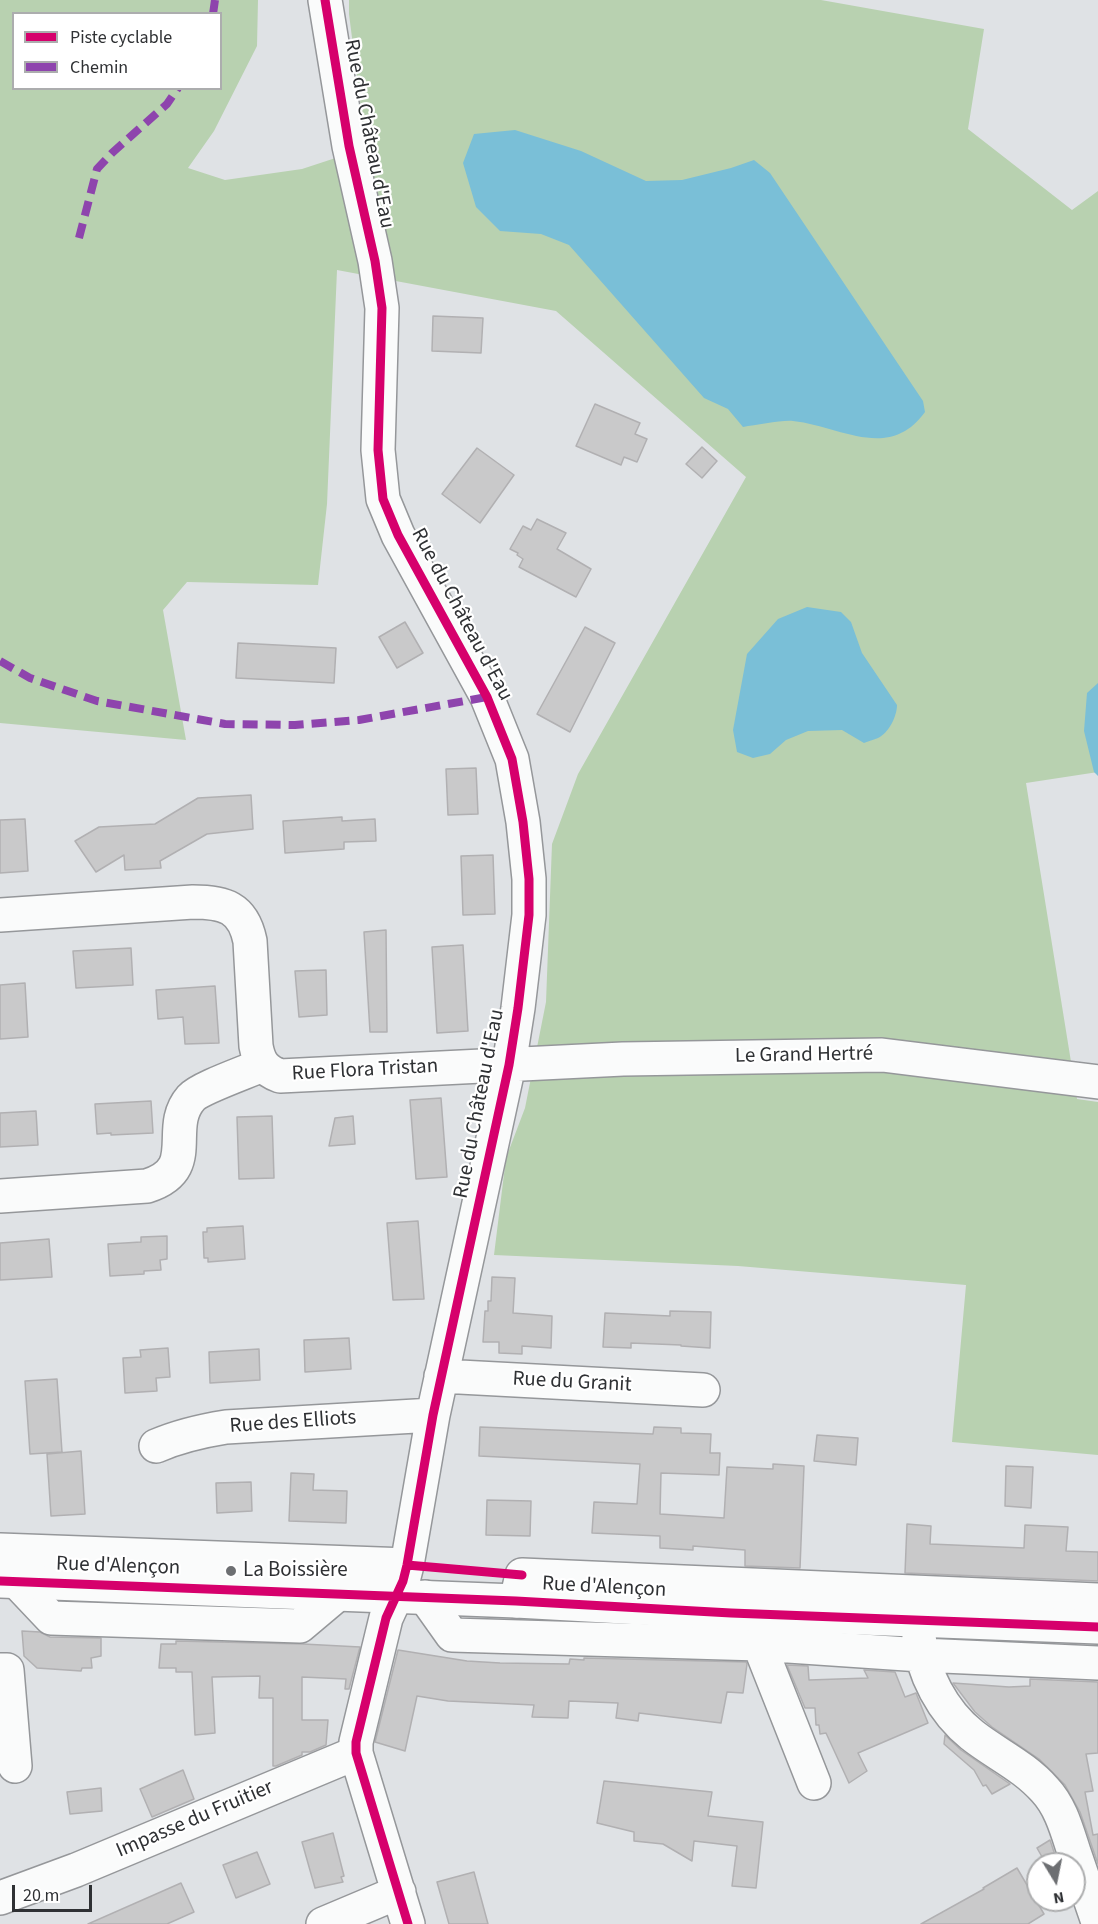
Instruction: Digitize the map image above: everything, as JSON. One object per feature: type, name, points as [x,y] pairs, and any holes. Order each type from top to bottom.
[{"type":"street","name":"Rue du Château d'Eau","points":[[325,0],[349,146],[375,261],[382,308],[378,450],[383,499],[398,535],[487,697],[512,759],[524,822],[529,879],[529,915],[509,1065],[433,1415],[407,1565],[411,1597],[386,1618],[356,1742],[356,1753]]},
{"type":"street","name":"Rue Flora Tristan","points":[[0,915],[193,902],[223,904],[235,911],[248,928],[258,1058],[269,1071],[280,1076],[509,1065]]},
{"type":"street","name":"Le Grand Hertré","points":[[509,1065],[623,1059],[882,1054],[1098,1082]]},
{"type":"street","points":[[0,1196],[147,1186],[160,1181],[169,1175],[176,1164],[180,1125],[184,1109],[192,1097],[262,1065]]},
{"type":"street","name":"Rue du Granit","points":[[441,1376],[703,1390]]},
{"type":"street","name":"Rue des Elliots","points":[[156,1446],[198,1431],[226,1427],[433,1415]]},
{"type":"street","points":[[0,1550],[407,1565]]},
{"type":"street","points":[[516,1601],[522,1575],[1098,1600]]},
{"type":"street","name":"Rue d'Alençon","points":[[8,1581],[516,1601],[731,1614],[1098,1627]]},
{"type":"street","points":[[411,1597],[452,1635],[759,1644],[921,1655],[1098,1663]]},
{"type":"street","points":[[918,1619],[921,1655],[943,1704],[972,1736],[1008,1758],[1028,1774],[1046,1790],[1055,1804],[1064,1821],[1097,1923]]},
{"type":"street","points":[[759,1644],[814,1783]]},
{"type":"street","points":[[0,1670],[7,1670],[15,1766]]},
{"type":"street","points":[[356,1753],[408,1924]]},
{"type":"street","name":"Impasse du Fruitier","points":[[0,1898],[87,1865],[356,1753]]},
{"type":"street","points":[[323,1924],[399,1892]]},
{"type":"green space","points":[[0,0],[258,0],[257,46],[214,131],[188,168],[225,180],[302,169],[366,148],[349,0],[821,0],[984,29],[968,129],[1072,210],[1098,191],[1098,772],[1026,783],[1077,1099],[1098,1102],[1098,1455],[952,1442],[966,1285],[738,1266],[494,1255],[506,1158],[525,1108],[546,1002],[552,844],[578,774],[746,477],[556,311],[337,270],[327,504],[318,585],[187,582],[163,610],[186,740],[0,723]]},
{"type":"water","points":[[515,130],[581,151],[646,181],[682,180],[754,160],[770,173],[923,401],[925,412],[911,427],[896,435],[880,438],[846,434],[793,421],[743,427],[728,409],[704,398],[569,245],[541,234],[500,231],[476,207],[463,163],[474,134]]},
{"type":"water","points":[[807,607],[841,612],[851,622],[862,653],[897,705],[892,724],[882,736],[864,743],[842,730],[808,731],[786,740],[770,754],[753,758],[737,752],[733,730],[747,654],[778,619]]},
{"type":"water","points":[[1098,683],[1098,776],[1094,772],[1084,731],[1087,693]]},
{"type":"building","points":[[433,316],[483,318],[481,353],[432,351]]},
{"type":"building","points":[[595,404],[640,423],[635,434],[647,439],[637,462],[624,457],[621,465],[576,446]]},
{"type":"building","points":[[702,447],[717,461],[702,478],[686,464]]},
{"type":"building","points":[[477,448],[514,475],[480,523],[442,494]]},
{"type":"building","points":[[537,519],[566,533],[557,549],[591,569],[576,597],[519,567],[523,559],[510,549],[523,526],[531,530]]},
{"type":"building","points":[[405,622],[423,653],[397,668],[379,637]]},
{"type":"building","points":[[585,627],[615,643],[570,732],[537,714]]},
{"type":"building","points":[[238,643],[336,648],[334,683],[236,678]]},
{"type":"building","points":[[476,768],[478,814],[448,815],[446,769]]},
{"type":"building","points":[[251,795],[253,829],[207,834],[160,861],[161,868],[125,870],[124,855],[96,872],[75,841],[99,827],[155,824],[198,798]]},
{"type":"building","points":[[342,817],[342,821],[375,819],[376,841],[344,842],[344,849],[285,853],[283,821]]},
{"type":"building","points":[[25,819],[28,871],[0,873],[0,820]]},
{"type":"building","points":[[493,855],[495,914],[463,915],[461,856]]},
{"type":"building","points":[[386,930],[387,1032],[370,1032],[364,932]]},
{"type":"building","points":[[463,945],[468,1031],[437,1033],[432,947]]},
{"type":"building","points":[[131,948],[133,985],[76,988],[73,951]]},
{"type":"building","points":[[326,970],[327,1015],[299,1017],[295,971]]},
{"type":"building","points":[[25,983],[28,1037],[0,1039],[0,985]]},
{"type":"building","points":[[215,986],[219,1043],[185,1044],[183,1017],[158,1019],[156,990]]},
{"type":"building","points":[[441,1098],[447,1177],[416,1179],[410,1100]]},
{"type":"building","points":[[151,1101],[153,1133],[97,1134],[95,1104]]},
{"type":"building","points":[[36,1111],[38,1145],[0,1147],[0,1113]]},
{"type":"building","points":[[272,1116],[274,1178],[239,1179],[237,1117]]},
{"type":"building","points":[[353,1116],[355,1144],[329,1146],[335,1118]]},
{"type":"building","points":[[418,1221],[424,1299],[393,1300],[387,1223]]},
{"type":"building","points":[[243,1226],[245,1259],[208,1262],[208,1258],[204,1258],[203,1232],[207,1232],[207,1228]]},
{"type":"building","points":[[167,1236],[167,1259],[160,1260],[161,1270],[144,1271],[144,1274],[110,1276],[108,1244],[141,1242],[141,1237]]},
{"type":"building","points":[[49,1239],[52,1277],[0,1280],[0,1243]]},
{"type":"building","points":[[492,1277],[515,1278],[513,1313],[552,1316],[551,1348],[522,1346],[522,1354],[499,1353],[499,1342],[483,1342],[485,1311],[488,1311],[488,1301],[491,1301]]},
{"type":"building","points":[[670,1311],[711,1312],[710,1348],[631,1343],[631,1348],[603,1347],[605,1313],[670,1316]]},
{"type":"building","points":[[349,1338],[351,1369],[305,1372],[304,1340]]},
{"type":"building","points":[[168,1348],[170,1377],[156,1378],[157,1391],[125,1393],[123,1358],[141,1357],[140,1350]]},
{"type":"building","points":[[259,1349],[260,1380],[210,1383],[209,1352]]},
{"type":"building","points":[[57,1379],[62,1452],[30,1454],[25,1381]]},
{"type":"building","points":[[480,1427],[653,1434],[654,1427],[681,1428],[681,1433],[711,1434],[710,1453],[720,1453],[719,1475],[661,1473],[660,1514],[724,1518],[727,1467],[773,1469],[773,1464],[804,1466],[800,1568],[745,1566],[745,1550],[693,1546],[693,1550],[660,1548],[660,1536],[592,1533],[594,1502],[637,1504],[640,1464],[479,1456]]},
{"type":"building","points":[[817,1435],[858,1438],[856,1465],[814,1461]]},
{"type":"building","points":[[81,1451],[85,1514],[51,1516],[47,1454]]},
{"type":"building","points":[[1006,1466],[1033,1467],[1031,1508],[1005,1506]]},
{"type":"building","points":[[291,1473],[314,1474],[313,1490],[347,1491],[346,1523],[289,1521]]},
{"type":"building","points":[[251,1482],[252,1511],[217,1513],[216,1483]]},
{"type":"building","points":[[487,1500],[531,1501],[530,1536],[486,1535]]},
{"type":"building","points":[[907,1524],[931,1526],[930,1544],[1024,1548],[1025,1525],[1068,1527],[1066,1551],[1098,1552],[1098,1581],[905,1573]]},
{"type":"building","points":[[22,1631],[40,1632],[50,1637],[101,1638],[101,1656],[91,1658],[92,1668],[82,1668],[81,1671],[37,1668],[24,1656]]},
{"type":"building","points":[[176,1641],[360,1647],[349,1689],[345,1689],[346,1679],[302,1677],[302,1720],[328,1720],[326,1745],[310,1752],[302,1752],[302,1755],[273,1766],[273,1698],[259,1698],[260,1676],[212,1677],[215,1733],[195,1735],[192,1672],[176,1672],[176,1668],[159,1668],[161,1644],[176,1644]]},
{"type":"building","points":[[398,1650],[467,1661],[500,1663],[569,1664],[570,1659],[584,1660],[584,1658],[746,1662],[747,1664],[743,1693],[727,1692],[721,1723],[639,1713],[638,1721],[616,1718],[618,1703],[569,1701],[568,1718],[532,1717],[534,1705],[448,1701],[417,1696],[405,1751],[375,1742]]},
{"type":"building","points":[[787,1665],[808,1666],[809,1680],[868,1678],[864,1670],[895,1672],[905,1697],[916,1693],[928,1723],[858,1753],[867,1771],[849,1783],[826,1733],[820,1734],[819,1725],[816,1725],[815,1708],[805,1708]]},
{"type":"building","points":[[1030,1679],[1098,1682],[1098,1753],[1086,1754],[1093,1791],[1085,1792],[1093,1835],[1098,1834],[1098,1864],[1080,1812],[1065,1785],[1039,1759],[992,1727],[975,1712],[953,1683],[1009,1687],[1030,1686]]},
{"type":"building","points":[[945,1735],[961,1750],[1010,1784],[992,1794],[986,1785],[983,1786],[974,1770],[944,1744]]},
{"type":"building","points":[[183,1770],[194,1799],[152,1817],[140,1789]]},
{"type":"building","points":[[604,1781],[712,1792],[708,1816],[763,1822],[756,1888],[732,1886],[737,1846],[694,1841],[692,1861],[663,1844],[634,1841],[634,1832],[597,1823]]},
{"type":"building","points":[[101,1788],[102,1811],[70,1814],[67,1792]]},
{"type":"building","points":[[333,1833],[344,1876],[341,1877],[343,1882],[315,1888],[302,1842]]},
{"type":"building","points":[[1050,1840],[1054,1852],[1039,1852],[1037,1848]]},
{"type":"building","points":[[257,1852],[270,1884],[236,1898],[223,1865]]},
{"type":"building","points":[[1017,1868],[1026,1883],[1026,1912],[1043,1912],[1044,1914],[1028,1924],[921,1924],[984,1889]]},
{"type":"building","points":[[474,1872],[488,1924],[449,1924],[437,1882]]},
{"type":"building","points":[[181,1883],[194,1912],[167,1924],[88,1924]]},
{"type":"marked path","points":[[213,12],[215,0]]},
{"type":"marked path","points":[[79,238],[97,169],[167,104],[177,90]]},
{"type":"marked path","points":[[0,661],[30,678],[97,701],[225,724],[295,725],[359,720],[487,697]]},
{"type":"cycle path","points":[[325,0],[349,146],[375,261],[382,308],[378,450],[383,499],[398,535],[487,697],[512,759],[523,822],[529,879],[529,915],[509,1065],[433,1415],[407,1565],[403,1581],[386,1618],[356,1742],[356,1753],[408,1924]]},
{"type":"cycle path","points":[[407,1565],[522,1575]]},
{"type":"cycle path","points":[[0,1581],[1098,1627]]},
{"type":"place","name":"La Boissière","points":[[231,1571]]}]
